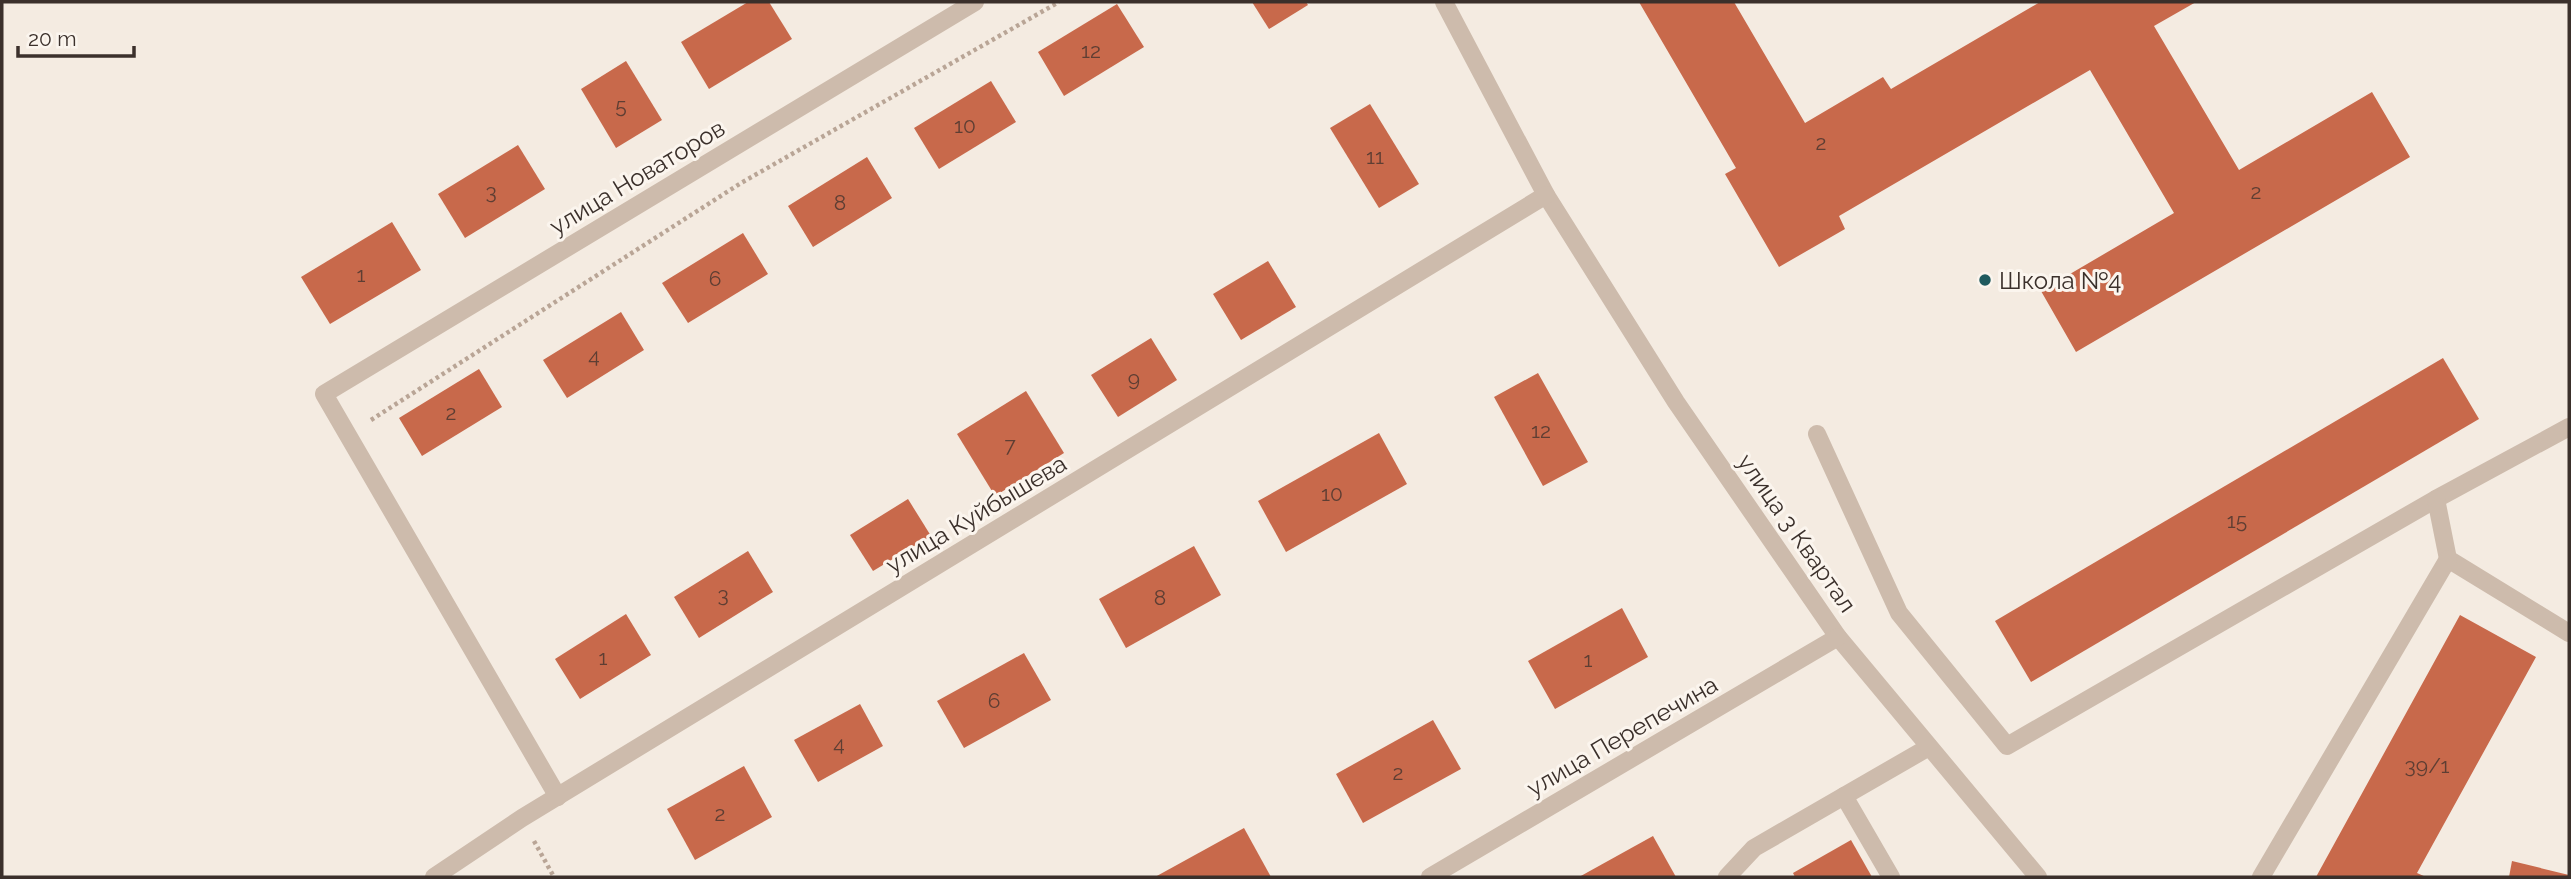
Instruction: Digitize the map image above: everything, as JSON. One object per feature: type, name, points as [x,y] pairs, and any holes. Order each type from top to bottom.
[{"type":"street","name":"улица Новаторов","points":[[558,797],[324,394],[975,2]]},
{"type":"street","name":"улица 3 Квартал","points":[[1444,2],[1546,195],[1676,402],[1838,637],[2038,877]]},
{"type":"street","name":"улица Куйбышева","points":[[433,877],[522,818],[1546,195]]},
{"type":"street","points":[[1817,434],[1899,613],[2007,746],[2436,499],[2569,427]]},
{"type":"street","points":[[2262,877],[2448,559],[2436,499]]},
{"type":"street","points":[[2448,559],[2569,633]]},
{"type":"street","name":"улица Перепечина","points":[[1430,877],[1838,637]]},
{"type":"street","points":[[1727,877],[1755,848],[1929,747]]},
{"type":"street","points":[[1844,796],[1891,877]]},
{"type":"path","points":[[368,422],[741,183],[1059,2]]},
{"type":"path","points":[[522,818],[554,877]]},
{"type":"building","points":[[748,2],[769,2],[792,39],[709,89],[681,42]]},
{"type":"building","points":[[1252,2],[1306,2],[1308,5],[1269,29]]},
{"type":"building","points":[[1639,2],[1734,2],[1805,123],[1883,77],[1891,89],[2040,2],[2196,2],[2154,26],[2239,170],[2372,92],[2410,157],[2076,352],[2041,291],[2174,213],[2090,70],[1839,216],[1845,229],[1779,267],[1725,174],[1736,168]]},
{"type":"building","points":[[1117,4],[1144,47],[1064,96],[1038,52]]},
{"type":"building","points":[[626,61],[662,120],[616,148],[581,89]]},
{"type":"building","points":[[991,81],[1016,122],[939,169],[914,128]]},
{"type":"building","points":[[1370,104],[1419,184],[1379,208],[1330,128]]},
{"type":"building","points":[[518,145],[545,189],[465,238],[438,194]]},
{"type":"building","points":[[867,157],[892,198],[813,247],[788,206]]},
{"type":"building","points":[[392,222],[421,270],[330,324],[301,277]]},
{"type":"building","points":[[743,233],[768,274],[688,323],[662,283]]},
{"type":"building","points":[[1268,261],[1296,307],[1241,340],[1213,294]]},
{"type":"building","points":[[621,312],[644,350],[567,398],[543,360]]},
{"type":"building","points":[[1151,338],[1177,380],[1118,417],[1091,375]]},
{"type":"building","points":[[2443,358],[2479,419],[2031,682],[1995,621]]},
{"type":"building","points":[[479,369],[502,407],[422,456],[399,418]]},
{"type":"building","points":[[1538,373],[1588,462],[1543,486],[1494,397]]},
{"type":"building","points":[[1026,391],[1064,453],[995,496],[957,434]]},
{"type":"building","points":[[1379,433],[1407,484],[1286,552],[1258,501]]},
{"type":"building","points":[[908,499],[931,536],[873,571],[850,535]]},
{"type":"building","points":[[1194,546],[1221,595],[1126,648],[1099,599]]},
{"type":"building","points":[[748,551],[773,592],[699,638],[674,597]]},
{"type":"building","points":[[1622,608],[1648,657],[1555,709],[1528,661]]},
{"type":"building","points":[[626,614],[651,655],[580,699],[555,659]]},
{"type":"building","points":[[2460,615],[2536,657],[2417,873],[2426,877],[2316,877]]},
{"type":"building","points":[[1024,653],[1051,700],[964,748],[937,701]]},
{"type":"building","points":[[860,704],[883,746],[818,782],[794,740]]},
{"type":"building","points":[[1433,720],[1461,769],[1363,823],[1336,774]]},
{"type":"building","points":[[744,766],[772,817],[695,860],[667,809]]},
{"type":"building","points":[[1244,828],[1271,877],[1155,877]]},
{"type":"building","points":[[1653,836],[1676,877],[1579,877]]},
{"type":"building","points":[[1851,840],[1872,877],[1795,877],[1793,873]]},
{"type":"building","points":[[2512,861],[2569,875],[2569,877],[2509,877]]},
{"type":"place","name":"Школа №4","points":[[1985,280]]}]
